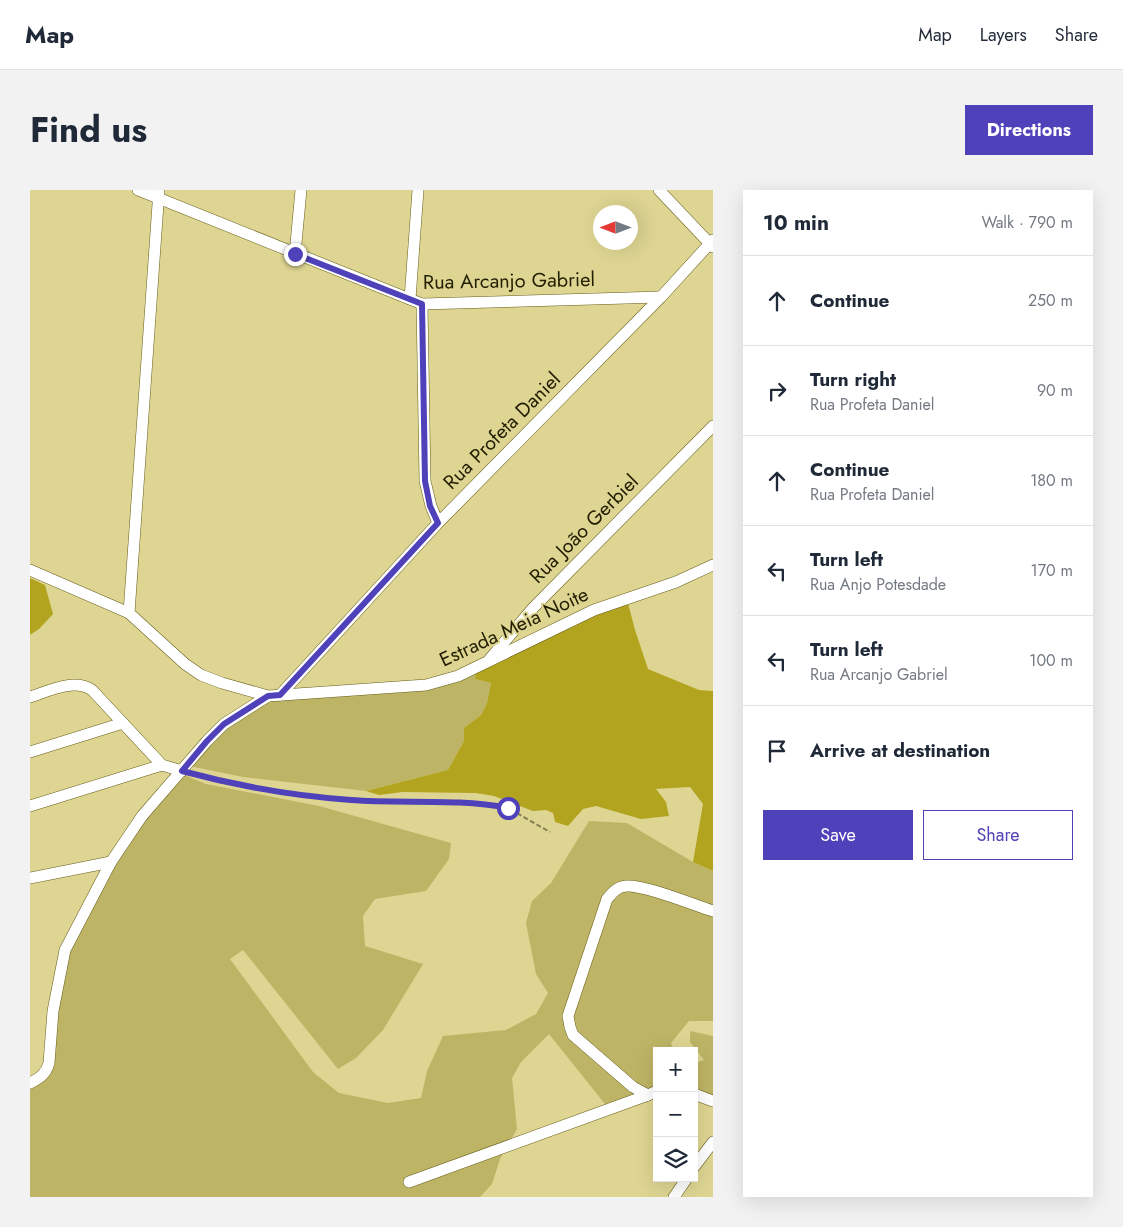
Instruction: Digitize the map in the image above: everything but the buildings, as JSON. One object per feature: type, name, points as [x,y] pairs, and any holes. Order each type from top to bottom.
[{"type":"street","name":"Rua Arcanjo Gabriel","points":[[138,190],[159,194],[295,254],[422,304],[661,296]]},
{"type":"street","points":[[295,254],[300,190]]},
{"type":"street","points":[[410,299],[418,190]]},
{"type":"street","points":[[658,190],[712,243]]},
{"type":"street","points":[[129,613],[159,194]]},
{"type":"street","name":"Rua Profeta Daniel","points":[[30,1083],[41,1078],[47,1069],[53,1011],[65,950],[111,862],[142,816],[224,724],[274,696],[438,523],[712,243]]},
{"type":"street","points":[[422,304],[425,481],[430,506],[438,523]]},
{"type":"street","name":"Rua João Gerbiel","points":[[486,663],[532,608],[713,426]]},
{"type":"street","name":"Estrada Meia Noite","points":[[30,570],[129,613],[166,648],[201,675],[222,683],[274,696],[426,685],[458,676],[594,610],[676,582],[713,565]]},
{"type":"street","points":[[515,628],[526,644]]},
{"type":"street","points":[[30,697],[69,686],[86,685],[162,765],[182,771]]},
{"type":"street","points":[[30,752],[123,723]]},
{"type":"street","points":[[30,806],[162,765]]},
{"type":"street","points":[[30,878],[111,862]]},
{"type":"street","points":[[652,1093],[633,1087],[573,1036],[570,1027],[568,1016],[607,899],[615,890],[626,886],[639,886],[713,911]]},
{"type":"street","points":[[409,1182],[652,1093]]},
{"type":"street","points":[[698,1095],[713,1101]]},
{"type":"street","points":[[698,1162],[713,1142]]},
{"type":"street","points":[[674,1197],[684,1182]]},
{"type":"path","points":[[182,771],[223,782],[351,800],[484,804],[508,808],[550,832]]},
{"type":"shaded area","points":[[30,578],[45,585],[53,614],[39,629],[30,635]]},
{"type":"shaded area","points":[[628,603],[648,669],[699,690],[713,691],[713,871],[693,862],[703,804],[690,787],[656,789],[666,802],[669,816],[641,819],[596,806],[583,809],[568,826],[555,822],[553,813],[546,810],[533,811],[494,796],[476,793],[402,792],[379,795],[366,791],[448,770],[464,741],[464,728],[481,715],[487,703],[491,683],[475,679],[476,671],[579,619]]},
{"type":"shaded area","points":[[476,671],[475,679],[491,683],[487,703],[481,715],[464,728],[464,741],[448,770],[366,791],[243,777],[189,766],[227,724],[270,698],[435,687]]},
{"type":"shaded area","points":[[182,774],[206,784],[319,806],[451,843],[449,859],[426,891],[375,899],[363,916],[365,946],[423,964],[383,1030],[356,1058],[338,1069],[243,950],[230,959],[313,1072],[339,1093],[388,1103],[421,1098],[427,1071],[443,1036],[506,1030],[536,1014],[548,993],[536,974],[526,923],[532,901],[551,883],[589,821],[627,823],[693,862],[713,871],[713,1021],[689,1021],[671,1043],[672,1047],[653,1047],[653,1094],[641,1093],[605,1104],[549,1034],[521,1062],[512,1078],[517,1129],[500,1159],[492,1184],[480,1197],[30,1197],[30,1084],[41,1079],[64,951],[128,839]]},
{"type":"shaded area","points":[[690,1031],[713,1036],[713,1095],[698,1095],[698,1062],[704,1060],[698,1052],[698,1047],[694,1047],[690,1042]]},
{"type":"route","points":[[295,254],[422,304],[425,481],[430,506],[438,523],[280,695],[268,696],[224,724],[182,771],[223,782],[351,800],[484,804],[508,808]]}]
